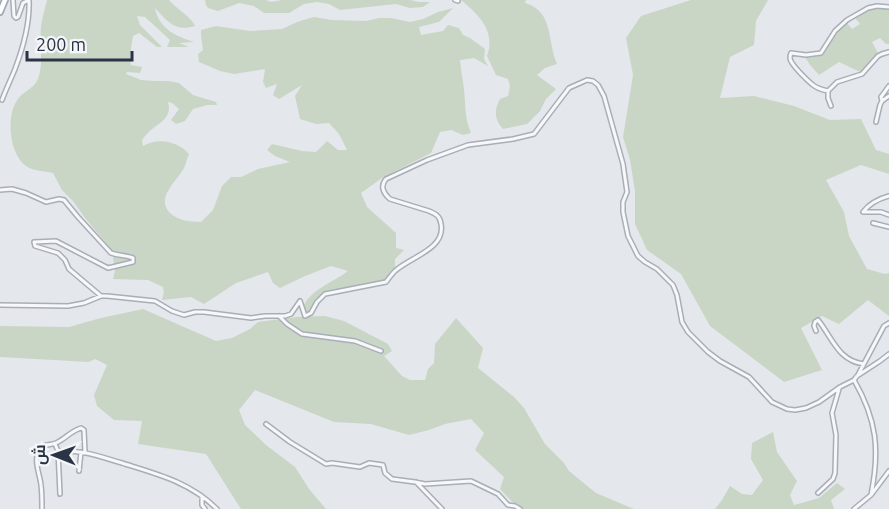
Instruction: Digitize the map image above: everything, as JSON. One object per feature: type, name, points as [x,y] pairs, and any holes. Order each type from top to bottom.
[{"type":"main road","points":[[0,12],[5,0]]},
{"type":"street","points":[[2,99],[14,72],[28,20],[29,0],[23,3],[16,18],[13,0]]},
{"type":"street","points":[[828,91],[813,85],[790,62],[791,53],[806,55],[821,53],[835,31],[847,20],[868,8],[889,7]]},
{"type":"street","points":[[831,106],[828,91],[837,82],[862,74],[878,56],[889,52]]},
{"type":"street","points":[[0,305],[68,306],[101,296],[155,301],[184,315],[195,312],[251,318],[291,314],[300,301],[305,316],[325,294],[386,282],[395,271],[434,246],[439,240],[442,232],[440,218],[429,211],[390,199],[382,189],[386,179],[468,144],[534,134],[569,88],[587,80],[593,81],[604,96],[623,164],[627,192],[623,202],[623,212],[628,236],[638,256],[662,273],[673,285],[682,322],[688,332],[714,356],[749,377],[772,402],[795,410],[819,402],[889,354]]},
{"type":"street","points":[[876,122],[881,97],[889,86]]},
{"type":"street","points":[[0,89],[6,89]]},
{"type":"street","points":[[882,101],[889,96]]},
{"type":"street","points":[[0,190],[12,189],[46,202],[64,200],[111,253],[134,258],[133,262],[108,268],[56,241],[34,242],[35,246],[58,253],[69,269],[101,296]]},
{"type":"street","points":[[889,196],[869,204],[863,212],[881,212],[889,215]]},
{"type":"street","points":[[873,223],[889,227]]},
{"type":"street","points":[[279,316],[302,334],[355,341],[381,351]]},
{"type":"street","points":[[816,331],[814,322],[818,320],[842,355],[864,364]]},
{"type":"street","points":[[856,378],[884,326],[889,323]]},
{"type":"street","points":[[877,364],[889,359]]},
{"type":"street","points":[[856,378],[872,422],[876,446],[877,459],[871,495]]},
{"type":"street","points":[[818,493],[833,479],[835,473],[836,435],[832,413],[840,387]]},
{"type":"street","points":[[266,424],[326,464],[332,462],[360,467],[369,463],[377,463],[383,465],[385,473],[392,479],[425,484],[471,481],[498,494],[508,505],[520,509]]},
{"type":"street","points":[[42,509],[37,463],[38,451],[46,445],[55,444],[74,430],[83,428],[83,452],[79,471]]},
{"type":"street","points":[[55,444],[58,451],[60,494]]},
{"type":"street","points":[[58,451],[83,452],[160,474],[202,496],[217,509]]},
{"type":"street","points":[[854,509],[871,495],[889,471]]},
{"type":"street","points":[[415,482],[442,509]]},
{"type":"street","points":[[202,496],[202,505],[205,509]]},
{"type":"green space","points":[[47,0],[169,0],[195,26],[177,27],[155,8],[160,21],[169,31],[194,42],[179,43],[189,47],[167,47],[170,40],[145,17],[137,16],[140,25],[162,47],[157,47],[139,33],[133,36],[131,65],[142,67],[140,73],[127,72],[126,74],[141,80],[179,83],[193,95],[216,102],[217,105],[193,109],[185,121],[176,124],[171,120],[179,109],[168,102],[169,111],[166,118],[149,131],[142,140],[143,146],[161,141],[173,143],[189,154],[184,168],[169,190],[165,201],[170,213],[181,220],[201,222],[213,210],[222,186],[231,177],[241,177],[258,169],[290,162],[267,150],[272,144],[316,152],[327,141],[338,150],[347,150],[339,134],[329,123],[316,124],[300,119],[295,96],[302,85],[279,99],[273,95],[277,84],[266,88],[263,82],[265,69],[234,74],[199,62],[198,54],[203,50],[201,30],[216,26],[250,31],[282,29],[314,17],[366,21],[391,18],[410,22],[453,8],[439,22],[419,27],[421,35],[443,31],[448,25],[459,28],[463,35],[485,49],[484,59],[488,66],[474,58],[460,60],[466,116],[471,133],[463,135],[451,130],[440,132],[431,153],[382,178],[361,193],[367,207],[396,233],[396,248],[404,250],[395,259],[395,268],[386,280],[326,291],[306,313],[304,305],[313,294],[348,271],[331,266],[280,288],[273,283],[268,272],[236,283],[204,304],[191,297],[162,300],[163,287],[148,280],[113,279],[115,271],[112,250],[62,190],[53,173],[29,168],[16,154],[11,136],[11,118],[18,99],[38,79],[41,67],[41,27]]},
{"type":"green space","points":[[205,0],[266,0],[271,2],[282,0],[410,0],[430,2],[423,7],[410,8],[396,4],[340,10],[329,4],[317,2],[304,4],[289,13],[264,13],[254,6],[239,3],[218,11],[208,8]]},
{"type":"green space","points":[[461,0],[526,0],[525,3],[534,7],[545,20],[557,64],[545,68],[537,75],[556,89],[527,124],[503,129],[498,122],[497,107],[500,99],[508,96],[510,86],[508,79],[496,75],[487,56],[489,39],[484,24]]},
{"type":"green space","points":[[691,0],[768,0],[756,21],[754,45],[730,57],[720,98],[754,96],[794,106],[830,120],[861,119],[876,150],[889,154],[889,174],[861,165],[826,180],[844,212],[849,236],[867,269],[889,273],[889,316],[868,300],[839,324],[822,316],[801,328],[822,370],[784,382],[710,326],[681,274],[647,250],[635,224],[635,191],[630,160],[623,137],[633,75],[626,38],[641,16]]},
{"type":"green space","points":[[871,9],[889,9],[889,44],[880,38],[872,42],[878,53],[860,72],[839,62],[819,75],[805,57],[819,55],[847,23],[852,29],[860,24],[855,18]]},
{"type":"green space","points":[[143,309],[216,341],[232,338],[258,322],[325,316],[344,321],[388,344],[392,351],[384,356],[402,376],[410,380],[425,380],[428,369],[434,363],[435,344],[456,318],[483,348],[478,368],[524,408],[545,444],[569,471],[596,493],[634,509],[519,509],[500,489],[504,477],[475,450],[484,433],[471,419],[409,435],[371,424],[334,422],[255,390],[239,410],[245,425],[266,445],[295,467],[309,489],[326,509],[241,509],[206,454],[138,444],[142,421],[114,420],[97,406],[94,395],[107,365],[95,359],[89,362],[0,357],[0,326],[69,327]]},
{"type":"green space","points":[[773,432],[777,452],[797,481],[790,495],[794,505],[819,498],[837,483],[845,489],[831,500],[834,509],[715,509],[730,486],[742,494],[752,495],[763,480],[751,459],[752,443]]}]
